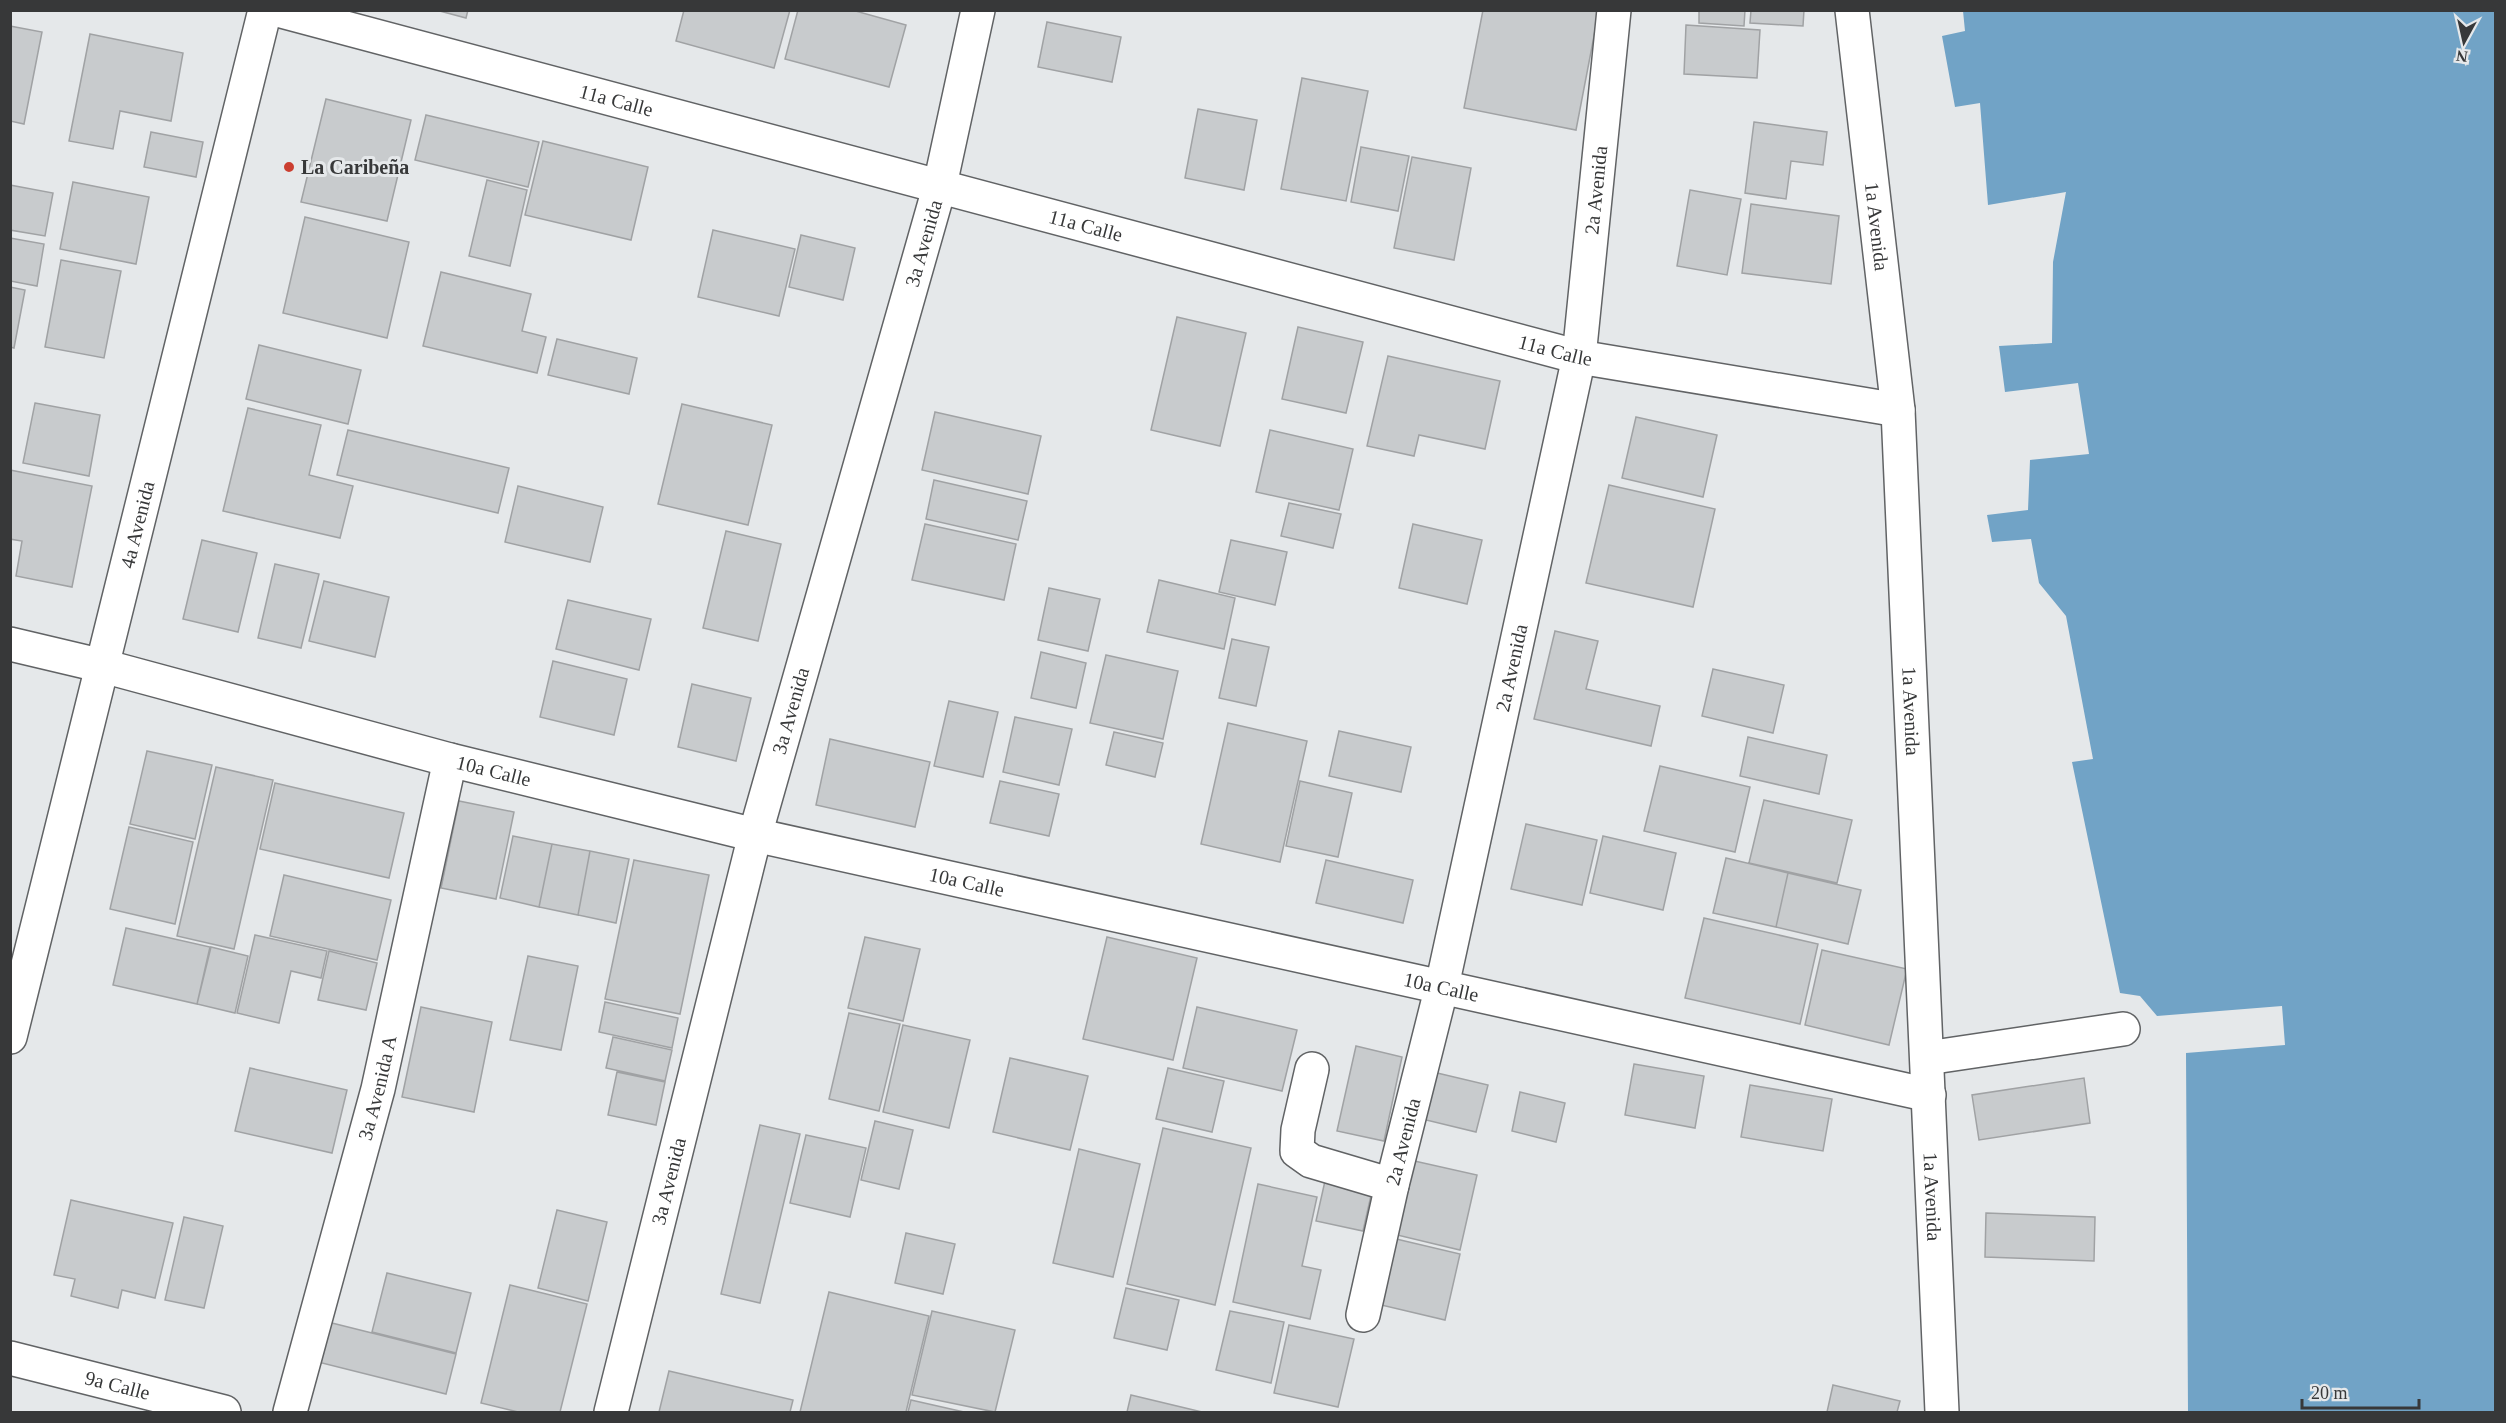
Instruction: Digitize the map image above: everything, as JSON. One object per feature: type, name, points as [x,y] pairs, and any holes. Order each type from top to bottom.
[{"type":"street","name":"4a Avenida","points":[[10,1037],[265,10]]},
{"type":"street","name":"11a Calle","points":[[278,10],[1579,357],[1898,410]]},
{"type":"street","name":"3a Avenida","points":[[611,1413],[755,835],[940,185],[978,10]]},
{"type":"street","name":"2a Avenida","points":[[1363,1316],[1392,1185],[1442,986],[1579,357],[1614,10]]},
{"type":"street","name":"1a Avenida","points":[[1852,10],[1898,410],[1942,1413]]},
{"type":"street","name":"10a Calle","points":[[10,644],[103,666],[450,760],[755,835],[1929,1095]]},
{"type":"street","name":"3a Avenida A","points":[[290,1413],[378,1089],[450,760]]},
{"type":"street","points":[[1927,1058],[2123,1029]]},
{"type":"street","points":[[1312,1069],[1298,1130],[1298,1151],[1311,1161],[1392,1185]]},
{"type":"street","name":"9a Calle","points":[[10,1358],[224,1413]]},
{"type":"water","points":[[1963,11],[2495,11],[2495,1412],[2188,1412],[2186,1053],[2285,1045],[2282,1006],[2157,1016],[2140,996],[2120,993],[2072,762],[2093,759],[2066,616],[2039,583],[2031,539],[1992,542],[1987,515],[2028,510],[2030,460],[2089,454],[2078,383],[2005,392],[1999,346],[2052,343],[2053,262],[2066,192],[1988,205],[1980,103],[1955,107],[1942,36],[1965,31]]},
{"type":"building","points":[[436,10],[468,10],[466,18]]},
{"type":"building","points":[[684,10],[790,10],[774,68],[676,41]]},
{"type":"building","points":[[798,10],[852,10],[906,25],[889,87],[785,59]]},
{"type":"building","points":[[1483,10],[1599,10],[1576,130],[1464,108]]},
{"type":"building","points":[[1699,10],[1745,10],[1744,26],[1699,23]]},
{"type":"building","points":[[1751,10],[1804,10],[1803,26],[1750,23]]},
{"type":"building","points":[[1047,22],[1121,37],[1112,82],[1038,67]]},
{"type":"building","points":[[1686,25],[1760,30],[1757,78],[1684,74]]},
{"type":"building","points":[[10,26],[42,32],[24,124],[10,121]]},
{"type":"building","points":[[90,34],[183,53],[171,121],[120,111],[113,149],[69,141]]},
{"type":"building","points":[[1302,78],[1368,91],[1346,201],[1281,189]]},
{"type":"building","points":[[326,99],[411,120],[387,221],[301,202]]},
{"type":"building","points":[[1198,109],[1257,120],[1244,190],[1185,178]]},
{"type":"building","points":[[426,115],[539,142],[528,187],[415,160]]},
{"type":"building","points":[[1754,122],[1827,132],[1823,165],[1791,161],[1786,199],[1745,193]]},
{"type":"building","points":[[151,132],[203,142],[196,177],[144,167]]},
{"type":"building","points":[[543,141],[648,167],[631,240],[525,215]]},
{"type":"building","points":[[1361,147],[1409,156],[1398,211],[1351,202]]},
{"type":"building","points":[[1412,157],[1471,168],[1454,260],[1394,248]]},
{"type":"building","points":[[487,180],[527,190],[510,266],[469,256]]},
{"type":"building","points":[[73,182],[149,197],[136,264],[60,249]]},
{"type":"building","points":[[10,185],[53,193],[45,236],[10,230]]},
{"type":"building","points":[[1690,190],[1741,199],[1727,275],[1677,266]]},
{"type":"building","points":[[1751,204],[1839,216],[1831,284],[1742,273]]},
{"type":"building","points":[[305,217],[409,242],[387,338],[283,313]]},
{"type":"building","points":[[713,230],[795,249],[779,316],[698,297]]},
{"type":"building","points":[[801,235],[855,248],[843,300],[789,287]]},
{"type":"building","points":[[10,238],[44,244],[37,286],[10,281]]},
{"type":"building","points":[[61,260],[121,271],[104,358],[45,347]]},
{"type":"building","points":[[441,272],[531,294],[522,331],[546,337],[537,373],[423,346]]},
{"type":"building","points":[[10,287],[25,290],[14,348],[10,347]]},
{"type":"building","points":[[1177,317],[1246,333],[1220,446],[1151,430]]},
{"type":"building","points":[[1298,327],[1363,342],[1346,413],[1282,399]]},
{"type":"building","points":[[557,339],[637,358],[629,394],[548,375]]},
{"type":"building","points":[[259,345],[361,370],[348,424],[246,399]]},
{"type":"building","points":[[1388,356],[1500,381],[1485,449],[1419,435],[1414,456],[1367,446]]},
{"type":"building","points":[[35,403],[100,415],[89,476],[23,463]]},
{"type":"building","points":[[682,404],[772,425],[748,525],[658,504]]},
{"type":"building","points":[[248,408],[321,425],[309,475],[353,486],[340,538],[223,511]]},
{"type":"building","points":[[935,412],[1041,436],[1028,494],[922,470]]},
{"type":"building","points":[[1636,417],[1717,435],[1703,497],[1622,478]]},
{"type":"building","points":[[348,430],[509,468],[498,513],[337,475]]},
{"type":"building","points":[[1270,430],[1353,449],[1339,510],[1256,492]]},
{"type":"building","points":[[10,470],[92,486],[72,587],[16,576],[22,541],[10,539]]},
{"type":"building","points":[[934,480],[1027,501],[1018,540],[926,519]]},
{"type":"building","points":[[1609,485],[1715,509],[1693,607],[1586,583]]},
{"type":"building","points":[[518,486],[603,507],[590,562],[505,542]]},
{"type":"building","points":[[1289,503],[1341,514],[1333,548],[1281,536]]},
{"type":"building","points":[[925,524],[1016,544],[1004,600],[912,580]]},
{"type":"building","points":[[1413,524],[1482,540],[1467,604],[1399,588]]},
{"type":"building","points":[[726,531],[781,544],[758,641],[703,628]]},
{"type":"building","points":[[202,540],[257,553],[238,632],[183,619]]},
{"type":"building","points":[[1231,540],[1287,552],[1275,605],[1219,592]]},
{"type":"building","points":[[275,564],[319,574],[301,648],[258,638]]},
{"type":"building","points":[[1159,580],[1235,598],[1224,649],[1147,632]]},
{"type":"building","points":[[324,581],[389,597],[375,657],[309,641]]},
{"type":"building","points":[[1049,588],[1100,599],[1088,651],[1038,640]]},
{"type":"building","points":[[568,600],[651,619],[639,670],[556,649]]},
{"type":"building","points":[[1555,631],[1598,641],[1586,689],[1660,706],[1651,746],[1534,719]]},
{"type":"building","points":[[1232,639],[1269,647],[1256,706],[1219,698]]},
{"type":"building","points":[[1041,652],[1086,663],[1076,708],[1031,698]]},
{"type":"building","points":[[1106,655],[1178,671],[1163,739],[1090,723]]},
{"type":"building","points":[[553,661],[627,679],[614,735],[540,717]]},
{"type":"building","points":[[1713,669],[1784,685],[1773,733],[1702,716]]},
{"type":"building","points":[[692,684],[751,698],[736,761],[678,747]]},
{"type":"building","points":[[949,701],[998,712],[983,777],[934,766]]},
{"type":"building","points":[[1015,717],[1072,729],[1059,785],[1003,772]]},
{"type":"building","points":[[1228,723],[1307,741],[1280,862],[1201,844]]},
{"type":"building","points":[[1339,731],[1411,747],[1401,792],[1329,776]]},
{"type":"building","points":[[1114,732],[1163,743],[1155,777],[1106,765]]},
{"type":"building","points":[[1748,737],[1827,755],[1819,794],[1740,776]]},
{"type":"building","points":[[830,739],[930,762],[915,827],[816,805]]},
{"type":"building","points":[[147,751],[212,765],[195,839],[130,824]]},
{"type":"building","points":[[1660,766],[1750,787],[1735,852],[1644,831]]},
{"type":"building","points":[[216,767],[273,780],[234,949],[177,936]]},
{"type":"building","points":[[1000,781],[1059,794],[1049,836],[990,823]]},
{"type":"building","points":[[1300,781],[1352,793],[1338,857],[1286,846]]},
{"type":"building","points":[[275,783],[404,813],[389,878],[260,849]]},
{"type":"building","points":[[1764,800],[1852,820],[1837,883],[1749,863]]},
{"type":"building","points":[[459,801],[514,812],[496,899],[441,888]]},
{"type":"building","points":[[1526,824],[1597,840],[1582,905],[1511,889]]},
{"type":"building","points":[[129,827],[193,842],[175,924],[110,909]]},
{"type":"building","points":[[513,836],[552,844],[539,907],[500,898]]},
{"type":"building","points":[[1603,836],[1676,853],[1663,910],[1590,893]]},
{"type":"building","points":[[552,844],[590,851],[578,915],[539,907]]},
{"type":"building","points":[[590,851],[629,859],[616,923],[578,915]]},
{"type":"building","points":[[1726,858],[1788,873],[1776,927],[1713,913]]},
{"type":"building","points":[[634,860],[709,875],[680,1014],[605,999]]},
{"type":"building","points":[[1326,860],[1413,880],[1403,923],[1316,903]]},
{"type":"building","points":[[1788,873],[1861,890],[1848,944],[1776,927]]},
{"type":"building","points":[[284,875],[391,900],[377,960],[270,936]]},
{"type":"building","points":[[1704,918],[1818,944],[1800,1024],[1685,998]]},
{"type":"building","points":[[126,928],[210,947],[197,1004],[113,985]]},
{"type":"building","points":[[255,935],[327,951],[321,978],[291,971],[279,1023],[237,1013]]},
{"type":"building","points":[[865,937],[920,949],[903,1021],[848,1008]]},
{"type":"building","points":[[1107,937],[1197,958],[1173,1060],[1083,1039]]},
{"type":"building","points":[[211,947],[248,956],[235,1013],[197,1004]]},
{"type":"building","points":[[1822,950],[1907,969],[1889,1045],[1805,1025]]},
{"type":"building","points":[[329,951],[377,963],[366,1010],[318,1000]]},
{"type":"building","points":[[528,956],[578,966],[561,1050],[510,1040]]},
{"type":"building","points":[[605,1002],[678,1018],[672,1048],[599,1032]]},
{"type":"building","points":[[421,1007],[492,1022],[474,1112],[402,1097]]},
{"type":"building","points":[[1197,1007],[1297,1030],[1282,1091],[1183,1068]]},
{"type":"building","points":[[849,1013],[900,1024],[879,1111],[829,1099]]},
{"type":"building","points":[[903,1025],[970,1040],[949,1128],[883,1112]]},
{"type":"building","points":[[613,1037],[672,1050],[665,1081],[606,1068]]},
{"type":"building","points":[[1356,1046],[1402,1057],[1384,1141],[1337,1131]]},
{"type":"building","points":[[1010,1058],[1088,1076],[1070,1150],[993,1132]]},
{"type":"building","points":[[1634,1064],[1704,1076],[1695,1128],[1625,1115]]},
{"type":"building","points":[[250,1068],[347,1090],[332,1153],[235,1131]]},
{"type":"building","points":[[1168,1068],[1224,1081],[1212,1132],[1156,1119]]},
{"type":"building","points":[[617,1072],[665,1082],[656,1125],[608,1115]]},
{"type":"building","points":[[1433,1072],[1488,1085],[1476,1132],[1422,1119]]},
{"type":"building","points":[[2084,1078],[2090,1123],[1979,1140],[1972,1095]]},
{"type":"building","points":[[1750,1085],[1832,1099],[1823,1151],[1741,1137]]},
{"type":"building","points":[[1520,1092],[1565,1103],[1556,1142],[1512,1131]]},
{"type":"building","points":[[875,1121],[913,1130],[899,1189],[861,1180]]},
{"type":"building","points":[[760,1125],[800,1134],[760,1303],[721,1294]]},
{"type":"building","points":[[1163,1128],[1251,1148],[1215,1305],[1127,1284]]},
{"type":"building","points":[[806,1135],[866,1148],[850,1217],[790,1203]]},
{"type":"building","points":[[1079,1149],[1140,1164],[1113,1277],[1053,1263]]},
{"type":"building","points":[[1410,1160],[1477,1175],[1460,1250],[1393,1234]]},
{"type":"building","points":[[1325,1181],[1372,1191],[1363,1231],[1316,1221]]},
{"type":"building","points":[[1258,1184],[1317,1197],[1302,1266],[1321,1270],[1310,1319],[1233,1302]]},
{"type":"building","points":[[71,1200],[173,1223],[155,1298],[122,1290],[118,1308],[71,1296],[75,1279],[54,1275]]},
{"type":"building","points":[[557,1210],[607,1222],[588,1301],[538,1288]]},
{"type":"building","points":[[1986,1213],[2095,1217],[2094,1261],[1985,1257]]},
{"type":"building","points":[[184,1217],[223,1226],[204,1308],[165,1300]]},
{"type":"building","points":[[906,1233],[955,1244],[943,1294],[895,1283]]},
{"type":"building","points":[[1392,1238],[1460,1254],[1445,1320],[1377,1304]]},
{"type":"building","points":[[387,1273],[471,1293],[456,1353],[372,1332]]},
{"type":"building","points":[[510,1285],[587,1304],[560,1412],[518,1412],[481,1403]]},
{"type":"building","points":[[1126,1288],[1179,1300],[1167,1350],[1114,1338]]},
{"type":"building","points":[[829,1292],[929,1316],[906,1412],[800,1412]]},
{"type":"building","points":[[932,1311],[1015,1330],[995,1412],[912,1395]]},
{"type":"building","points":[[1230,1311],[1284,1322],[1271,1383],[1216,1370]]},
{"type":"building","points":[[328,1322],[456,1354],[446,1394],[318,1362]]},
{"type":"building","points":[[1289,1325],[1354,1339],[1338,1407],[1274,1393]]},
{"type":"building","points":[[669,1371],[793,1400],[790,1412],[659,1412]]},
{"type":"building","points":[[1833,1385],[1900,1401],[1897,1412],[1827,1412]]},
{"type":"building","points":[[1131,1395],[1202,1412],[1127,1412]]},
{"type":"building","points":[[911,1400],[964,1412],[908,1412]]},
{"type":"place","name":"La Caribeña","points":[[289,167]]}]
